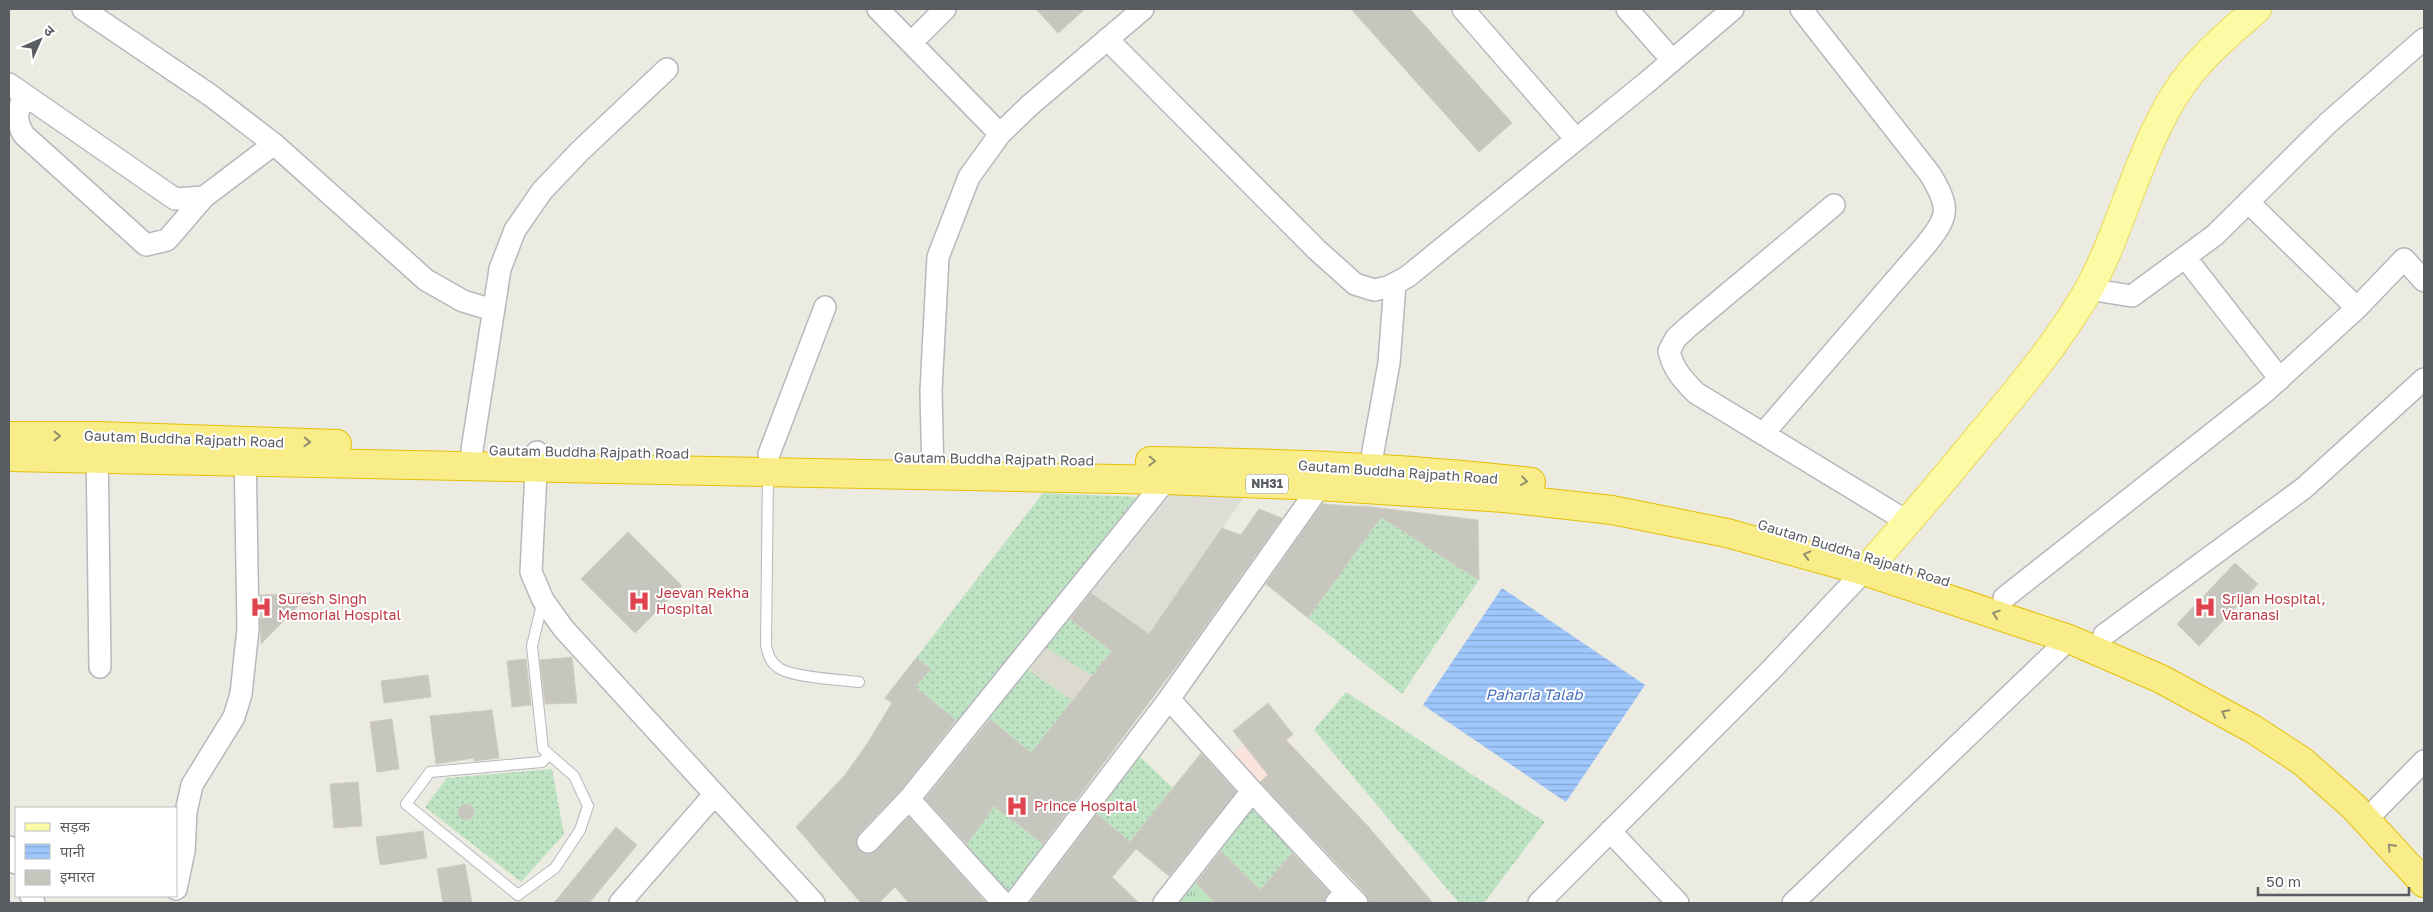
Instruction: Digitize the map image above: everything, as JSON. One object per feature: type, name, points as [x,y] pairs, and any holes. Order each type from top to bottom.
[{"type":"highway","name":"Gautam Buddha Rajpath Road","points":[[9,436],[98,448],[472,450],[536,460],[1327,476],[1370,468],[1464,474],[1582,488],[1658,501],[1806,536],[1870,564],[2004,598],[2104,635],[2191,674],[2259,712],[2311,748],[2372,814],[2424,855]]},
{"type":"highway","name":"NH31","points":[[9,457],[98,448]]},
{"type":"highway","name":"NH31","points":[[245,450],[536,460]]},
{"type":"highway","name":"NH31","points":[[933,468],[1166,480],[1327,476],[1612,510],[1870,564],[2069,639],[2161,679],[2253,729],[2302,760],[2372,814],[2424,883]]},
{"type":"main road","points":[[1870,564],[1908,522],[2025,382],[2060,334],[2088,289],[2109,248],[2155,134],[2173,98],[2192,71],[2221,41],[2257,9]]},
{"type":"street","points":[[83,9],[210,95],[274,144],[426,280],[463,301],[493,310]]},
{"type":"street","points":[[878,9],[1000,134]]},
{"type":"street","points":[[911,43],[946,9]]},
{"type":"street","points":[[933,468],[931,391],[938,257],[969,177],[1000,134],[1029,106],[1144,9]]},
{"type":"street","points":[[1463,9],[1576,138]]},
{"type":"street","points":[[1627,9],[1672,60]]},
{"type":"street","points":[[1107,39],[1317,250],[1355,284],[1374,290],[1395,284],[1407,277],[1732,9]]},
{"type":"street","points":[[1763,434],[1924,247],[1945,218],[1945,206],[1930,174],[1801,9]]},
{"type":"street","points":[[2088,289],[2132,296],[2215,235],[2328,123],[2424,39]]},
{"type":"street","points":[[472,450],[500,270],[515,230],[542,191],[580,151],[667,69]]},
{"type":"street","points":[[15,106],[18,125],[24,135],[146,245],[167,240],[204,197],[274,144]]},
{"type":"street","points":[[15,106],[175,199],[204,197]]},
{"type":"street","points":[[2248,202],[2357,308]]},
{"type":"street","points":[[1834,205],[1676,338],[1669,351],[1671,364],[1696,393],[1908,522]]},
{"type":"street","points":[[2185,256],[2280,379]]},
{"type":"street","points":[[2004,598],[2280,379],[2357,308],[2404,259],[2424,282]]},
{"type":"street","points":[[1370,468],[1389,363],[1395,284]]},
{"type":"street","points":[[768,464],[825,307]]},
{"type":"street","points":[[2104,635],[2304,488],[2424,379]]},
{"type":"street","points":[[98,448],[100,667]]},
{"type":"street","points":[[178,880],[184,851],[186,812],[192,785],[234,717],[241,694],[248,629],[245,450]]},
{"type":"street","points":[[536,460],[531,572],[543,600],[563,628],[814,903]]},
{"type":"street","points":[[1014,903],[1169,699],[1327,476]]},
{"type":"street","points":[[868,842],[909,799],[1166,480]]},
{"type":"street","points":[[1539,903],[1770,670],[1870,564]]},
{"type":"street","points":[[1793,903],[2069,639]]},
{"type":"street","points":[[1169,699],[1346,899]]},
{"type":"street","points":[[2372,814],[2424,761]]},
{"type":"street","points":[[1164,903],[1252,791]]},
{"type":"street","points":[[620,903],[714,795]]},
{"type":"street","points":[[909,799],[1003,903]]},
{"type":"street","points":[[1610,831],[1678,903]]},
{"type":"street","points":[[9,846],[15,861]]},
{"type":"lane","points":[[768,464],[766,645],[769,658],[780,670],[859,682]]},
{"type":"lane","points":[[543,600],[532,646],[543,749],[549,754],[574,776],[588,806],[580,830],[555,868],[518,895],[406,804],[430,772],[542,762],[549,754]]},
{"type":"shaded area","points":[[1173,492],[1244,497],[1149,634],[1090,593]]},
{"type":"shaded area","points":[[1045,647],[1093,676],[1073,701],[1026,668]]},
{"type":"shaded area","points":[[1272,720],[1296,750],[1258,784],[1232,755]]},
{"type":"green space","points":[[1043,493],[1137,497],[958,722],[915,687],[931,669],[916,658]]},
{"type":"green space","points":[[1381,517],[1479,580],[1402,694],[1308,618]]},
{"type":"green space","points":[[1068,618],[1112,651],[1093,676],[1045,647]]},
{"type":"green space","points":[[1026,668],[1073,701],[1031,753],[988,718]]},
{"type":"green space","points":[[1346,692],[1545,822],[1484,903],[1459,903],[1314,730]]},
{"type":"green space","points":[[1136,753],[1173,788],[1130,842],[1093,811]]},
{"type":"green space","points":[[552,769],[564,834],[521,882],[425,807],[447,778]]},
{"type":"green space","points":[[1252,803],[1295,849],[1260,890],[1218,848]]},
{"type":"green space","points":[[994,806],[1044,845],[1009,894],[964,848]]},
{"type":"green space","points":[[1193,880],[1215,903],[1175,903]]},
{"type":"water","name":"Paharia Talab","points":[[1502,588],[1645,685],[1566,802],[1423,705]]},
{"type":"building","points":[[1036,9],[1085,9],[1058,33]]},
{"type":"building","points":[[1351,9],[1410,9],[1512,123],[1479,152]]},
{"type":"building","points":[[1322,504],[1366,507],[1363,506],[1478,520],[1479,580],[1381,517],[1308,618],[1266,584]]},
{"type":"building","points":[[1259,509],[1282,518],[1183,657],[1043,844],[994,806],[967,844],[925,799],[990,719],[1031,753],[1112,651],[1070,619],[1091,593],[1149,634],[1222,528],[1241,535]]},
{"type":"building","points":[[628,532],[682,586],[635,633],[581,579]]},
{"type":"building","points":[[2235,563],[2258,584],[2199,646],[2177,624]]},
{"type":"building","points":[[311,593],[261,644],[260,595]]},
{"type":"building","points":[[572,657],[577,703],[545,704],[540,660]]},
{"type":"building","points":[[916,658],[931,669],[915,687],[956,720],[900,791],[859,833],[856,845],[865,854],[872,854],[909,817],[986,903],[909,903],[895,887],[879,903],[861,903],[796,827],[844,776],[865,747],[892,703],[885,698]]},
{"type":"building","points":[[526,659],[531,705],[512,707],[507,661]]},
{"type":"building","points":[[428,675],[431,697],[384,703],[381,681]]},
{"type":"building","points":[[1268,703],[1293,734],[1286,740],[1367,825],[1433,903],[1369,903],[1366,894],[1260,782],[1268,775],[1233,731]]},
{"type":"building","points":[[492,710],[499,758],[474,761],[474,758],[436,764],[430,716]]},
{"type":"building","points":[[392,719],[399,769],[377,772],[370,722]]},
{"type":"building","points":[[1201,753],[1236,792],[1169,876],[1136,849],[1112,877],[1139,903],[1030,903],[1097,814],[1130,842]]},
{"type":"building","points":[[358,782],[362,826],[334,828],[330,784]]},
{"type":"building","points":[[466,804],[472,806],[474,812],[472,818],[466,820],[460,818],[458,812],[460,806]]},
{"type":"building","points":[[616,827],[637,845],[589,903],[554,903]]},
{"type":"building","points":[[423,831],[427,858],[380,865],[376,837]]},
{"type":"building","points":[[1221,851],[1260,890],[1292,853],[1329,892],[1324,903],[1215,903],[1196,883]]},
{"type":"building","points":[[465,864],[472,903],[443,903],[437,869]]},
{"type":"place","name":"Jeevan Rekha Hospital","points":[[639,601]]},
{"type":"place","name":"Suresh Singh Memorial Hospital","points":[[261,607]]},
{"type":"place","name":"Srijan Hospital, Varanasi","points":[[2205,607]]},
{"type":"place","name":"Prince Hospital","points":[[1017,806]]}]
